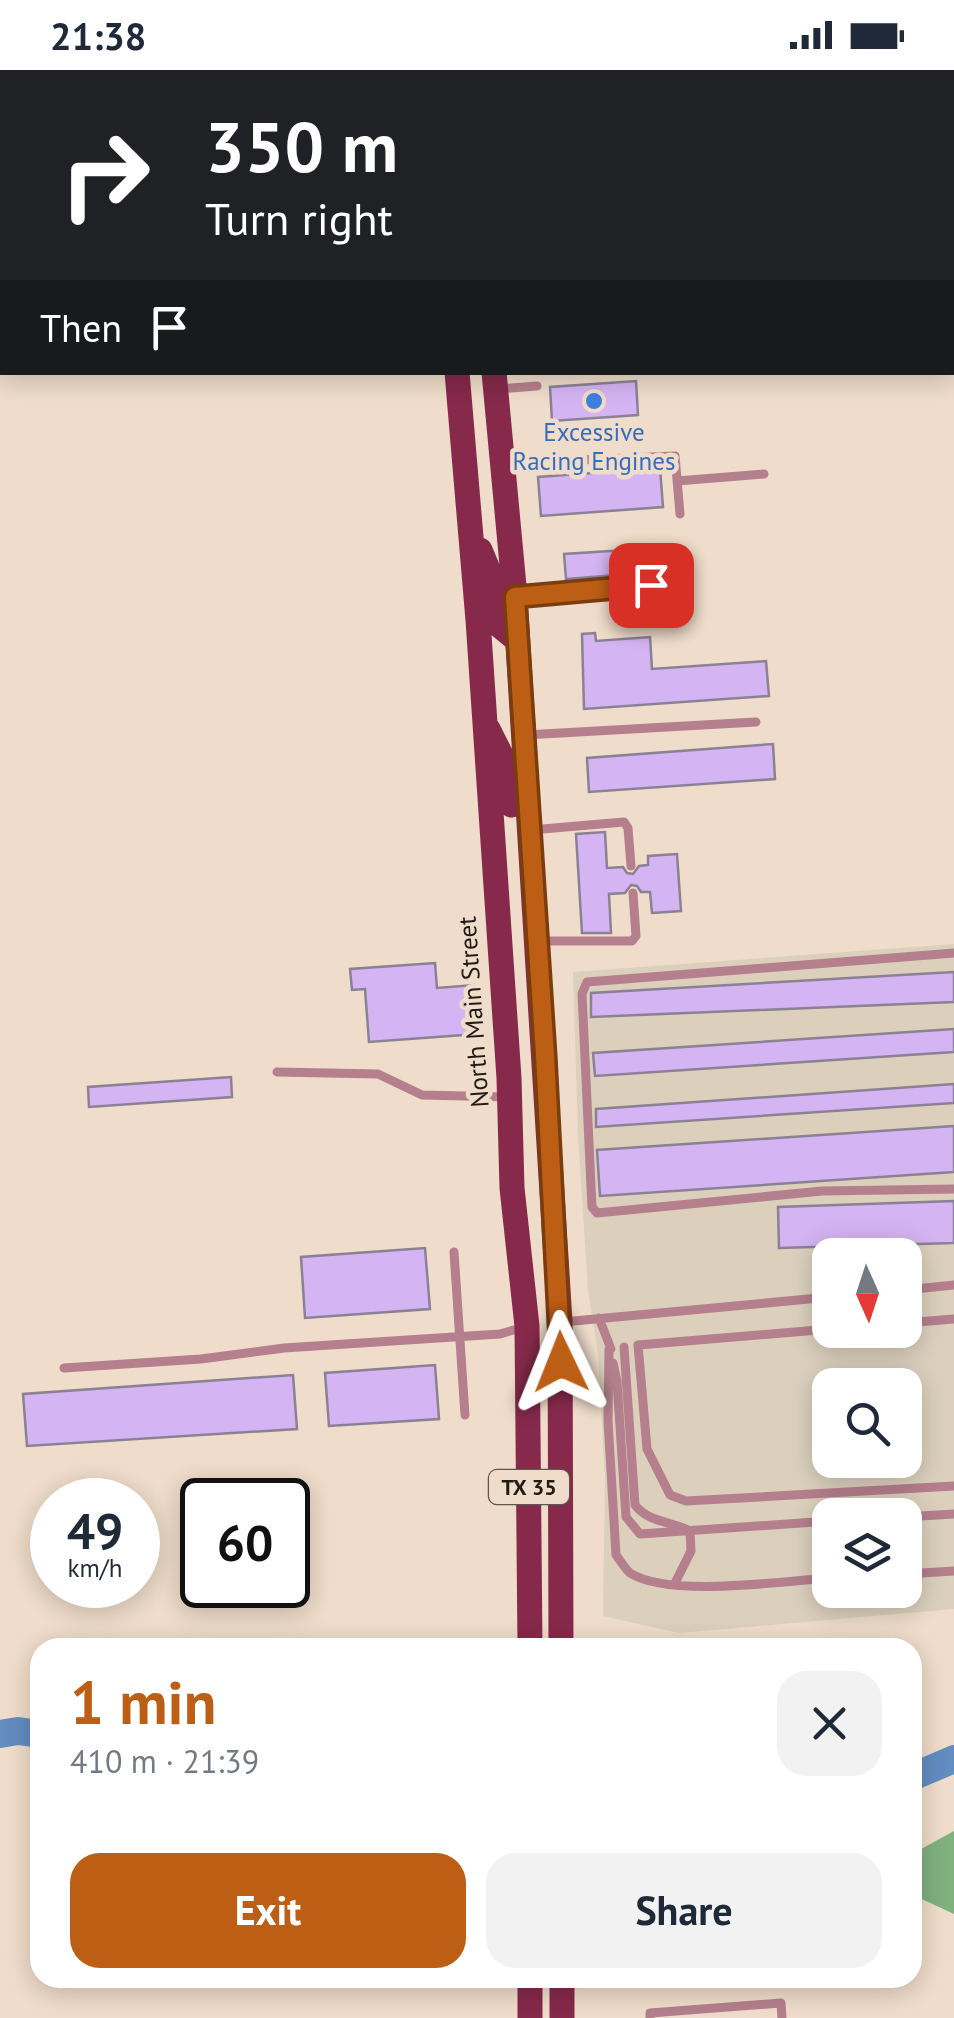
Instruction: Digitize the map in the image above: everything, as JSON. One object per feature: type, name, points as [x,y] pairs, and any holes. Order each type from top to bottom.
[{"type":"main road","name":"North Main Street","points":[[456,375],[480,646],[510,1097],[512,1188],[527,1326],[530,1638]]},
{"type":"main road","name":"TX 35","points":[[494,381],[515,597],[560,1322],[561,1638]]},
{"type":"main road","points":[[470,527],[495,586],[499,625],[516,639]]},
{"type":"main road","points":[[480,646],[503,669],[509,715],[522,735]]},
{"type":"main road","points":[[484,720],[506,765],[514,821],[528,830]]},
{"type":"main road","points":[[510,1097],[546,1095]]},
{"type":"main road","points":[[527,1326],[560,1322]]},
{"type":"main road","points":[[530,1988],[530,2018]]},
{"type":"main road","points":[[562,1988],[562,2018]]},
{"type":"lane","points":[[494,381],[536,386]]},
{"type":"lane","points":[[504,463],[675,456],[680,514]]},
{"type":"lane","points":[[677,481],[764,474]]},
{"type":"lane","points":[[515,597],[688,582]]},
{"type":"lane","points":[[522,735],[756,722]]},
{"type":"lane","points":[[528,830],[624,822],[628,828],[631,866]]},
{"type":"lane","points":[[537,941],[632,942],[636,936],[633,893]]},
{"type":"lane","points":[[954,953],[587,982],[582,994],[592,1207],[597,1213],[822,1191],[954,1189]]},
{"type":"lane","points":[[277,1072],[378,1074],[422,1095],[510,1097]]},
{"type":"lane","points":[[454,1252],[465,1416]]},
{"type":"lane","points":[[922,1288],[954,1285]]},
{"type":"lane","points":[[560,1322],[812,1299]]},
{"type":"lane","points":[[599,1318],[617,1381],[628,1522],[640,1534],[812,1523]]},
{"type":"lane","points":[[922,1322],[954,1319]]},
{"type":"lane","points":[[64,1368],[500,1334],[527,1326]]},
{"type":"lane","points":[[610,1349],[812,1332]]},
{"type":"lane","points":[[638,1346],[647,1449],[670,1494],[686,1501],[954,1486]]},
{"type":"lane","points":[[624,1347],[635,1505],[642,1514],[690,1531]]},
{"type":"lane","points":[[610,1349],[608,1421],[616,1555],[629,1572],[674,1585],[812,1579]]},
{"type":"lane","points":[[922,1516],[954,1514]]},
{"type":"lane","points":[[674,1585],[691,1551],[690,1531]]},
{"type":"lane","points":[[922,1573],[954,1571]]},
{"type":"lane","points":[[650,2018],[650,2012],[781,2003],[782,2018]]},
{"type":"shaded area","points":[[954,944],[954,1609],[679,1633],[603,1616],[605,1478],[578,1136],[573,972]]},
{"type":"green space","points":[[954,1831],[954,1914],[922,1899],[922,1849]]},
{"type":"building","name":"Excessive Racing Engines","points":[[636,381],[638,415],[552,421],[550,387]]},
{"type":"building","points":[[660,468],[663,507],[541,516],[538,477]]},
{"type":"building","points":[[641,549],[643,573],[566,579],[564,554]]},
{"type":"building","points":[[595,633],[596,641],[650,637],[652,669],[766,661],[769,696],[584,709],[582,634]]},
{"type":"building","points":[[773,744],[775,779],[589,792],[587,758]]},
{"type":"building","points":[[605,832],[607,868],[623,867],[633,874],[639,866],[648,865],[648,856],[677,854],[681,911],[652,913],[650,892],[641,892],[631,885],[625,893],[609,894],[611,933],[582,933],[576,834]]},
{"type":"building","points":[[435,963],[437,988],[474,985],[477,1034],[369,1042],[365,989],[352,990],[350,969]]},
{"type":"building","points":[[954,972],[954,1002],[591,1017],[591,993]]},
{"type":"building","points":[[954,1029],[954,1052],[595,1076],[593,1053]]},
{"type":"building","points":[[231,1077],[232,1097],[89,1107],[88,1087]]},
{"type":"building","points":[[954,1084],[954,1103],[596,1127],[596,1109]]},
{"type":"building","points":[[954,1126],[954,1172],[600,1196],[597,1150]]},
{"type":"building","points":[[954,1201],[954,1243],[922,1244],[922,1238],[812,1238],[812,1247],[779,1248],[778,1207]]},
{"type":"building","points":[[425,1248],[430,1309],[305,1318],[301,1257]]},
{"type":"building","points":[[435,1365],[439,1419],[329,1426],[325,1373]]},
{"type":"building","points":[[293,1375],[297,1429],[27,1446],[23,1394]]},
{"type":"waterway","points":[[0,1734],[30,1733]]},
{"type":"waterway","points":[[922,1773],[954,1759]]},
{"type":"place","name":"Excessive Racing Engines","points":[[594,401]]},
{"type":"route","points":[[561,1362],[515,597],[651,585]]}]
